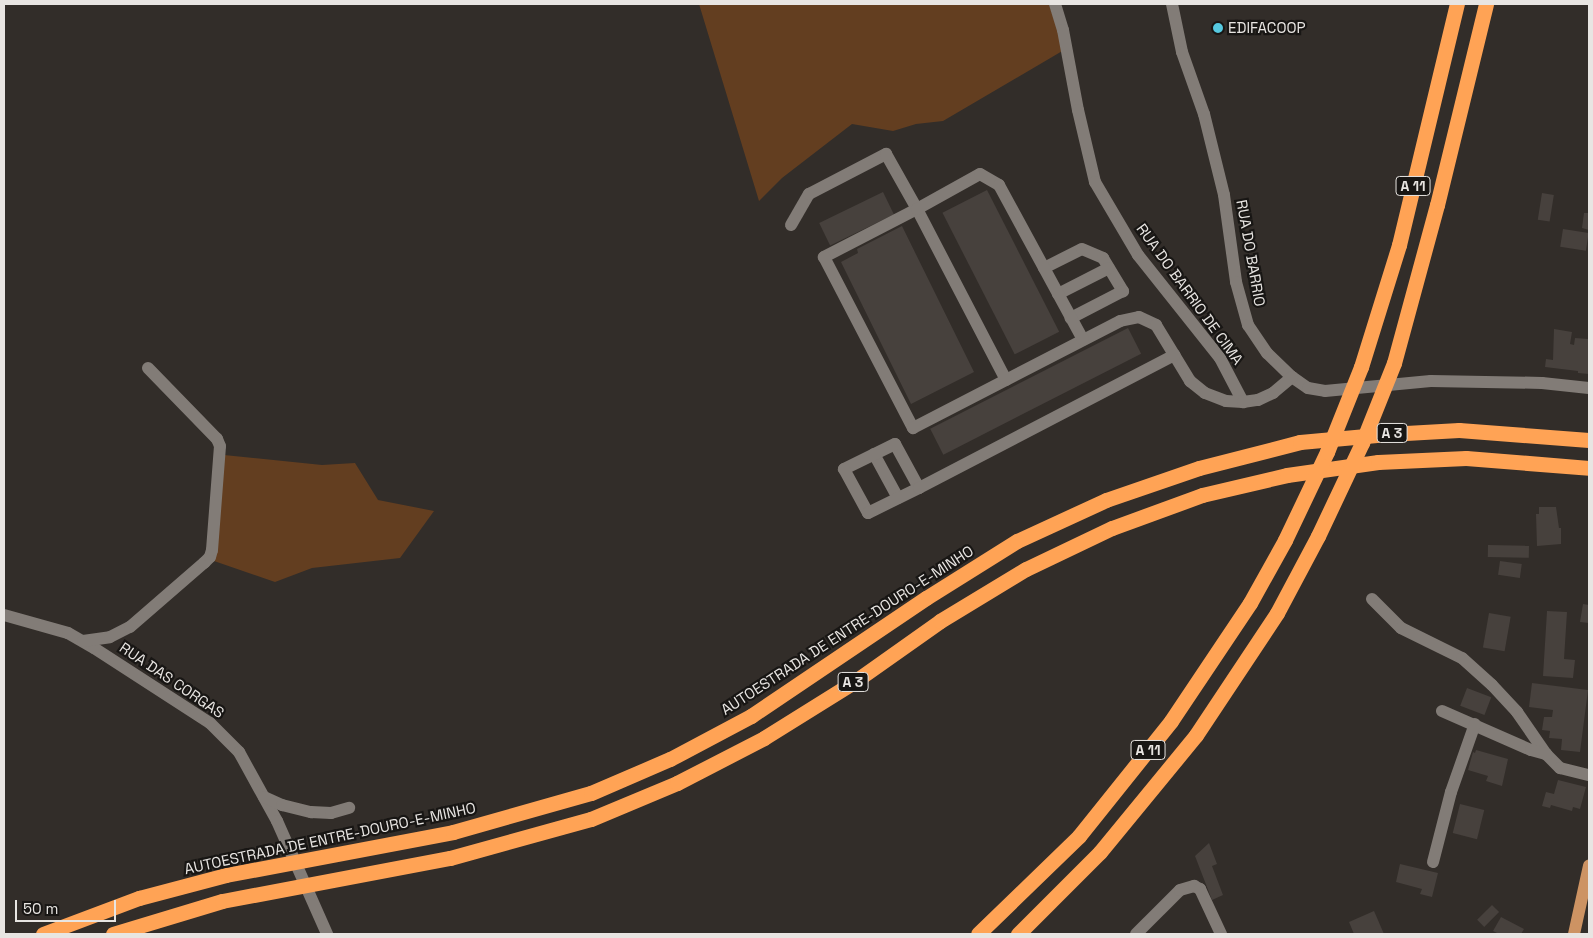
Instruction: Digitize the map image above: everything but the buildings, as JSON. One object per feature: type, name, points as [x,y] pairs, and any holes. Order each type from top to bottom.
[{"type":"highway","name":"A 11","points":[[978,934],[1079,836],[1171,721],[1250,603],[1285,540],[1327,452],[1361,367],[1399,244],[1457,4]]},
{"type":"highway","name":"A 11","points":[[1018,934],[1100,852],[1196,735],[1277,613],[1318,536],[1362,443],[1394,363],[1437,205],[1486,4]]},
{"type":"highway","name":"AUTOESTRADA DE ENTRE-DOURO-E-MINHO","points":[[43,934],[139,898],[226,875],[453,832],[591,793],[670,759],[751,716],[926,598],[1017,541],[1106,500],[1199,468],[1300,442],[1388,434],[1459,430],[1589,440]]},
{"type":"highway","name":"A 3","points":[[113,934],[222,901],[450,858],[591,819],[677,784],[764,738],[854,682],[940,621],[1026,569],[1112,528],[1202,495],[1287,475],[1378,462],[1466,458],[1589,468]]},
{"type":"main road","points":[[1574,934],[1589,866]]},
{"type":"street","name":"RUA DO BARRIO DE CIMA","points":[[1055,4],[1063,30],[1078,110],[1095,182],[1138,255],[1220,358],[1243,402]]},
{"type":"street","name":"RUA DO BARRIO","points":[[1172,4],[1182,52],[1204,114],[1224,195],[1236,282],[1248,325],[1267,353],[1292,378],[1308,388],[1324,391],[1431,381],[1542,384],[1589,388]]},
{"type":"street","points":[[790,225],[809,194],[886,154],[917,209],[1006,380]]},
{"type":"street","points":[[1083,340],[999,185],[980,174],[824,257],[913,428],[1120,321],[1138,317],[1156,325],[1190,381],[1205,393],[1226,401],[1243,402],[1258,400],[1273,393],[1292,378]]},
{"type":"street","points":[[1044,268],[1082,249],[1103,258],[1123,291],[1071,318]]},
{"type":"street","points":[[1058,294],[1109,268]]},
{"type":"street","points":[[919,488],[894,444],[844,469],[868,513],[919,488],[1174,354]]},
{"type":"street","points":[[83,641],[105,638],[130,627],[204,563],[210,557],[212,550],[220,446],[216,439],[148,368]]},
{"type":"street","points":[[874,454],[898,498]]},
{"type":"street","points":[[1372,599],[1401,628],[1462,658],[1518,712],[1546,754],[1560,768],[1589,775]]},
{"type":"street","name":"RUA DAS CORGAS","points":[[4,615],[68,633],[210,723],[239,752],[277,820],[325,930]]},
{"type":"street","points":[[1442,711],[1531,750],[1546,754]]},
{"type":"street","points":[[1433,862],[1451,792],[1474,724]]},
{"type":"street","points":[[264,797],[311,812],[331,813],[349,808]]},
{"type":"street","points":[[1136,934],[1180,890],[1194,886],[1200,889],[1221,934]]},
{"type":"shaded area","points":[[699,4],[1049,4],[1064,50],[943,121],[916,124],[893,131],[852,124],[782,178],[759,201]]},
{"type":"shaded area","points":[[224,455],[322,465],[355,463],[378,500],[434,511],[400,558],[312,568],[275,582],[214,561]]},
{"type":"place","name":"EDIFACOOP","points":[[1218,28]]}]
